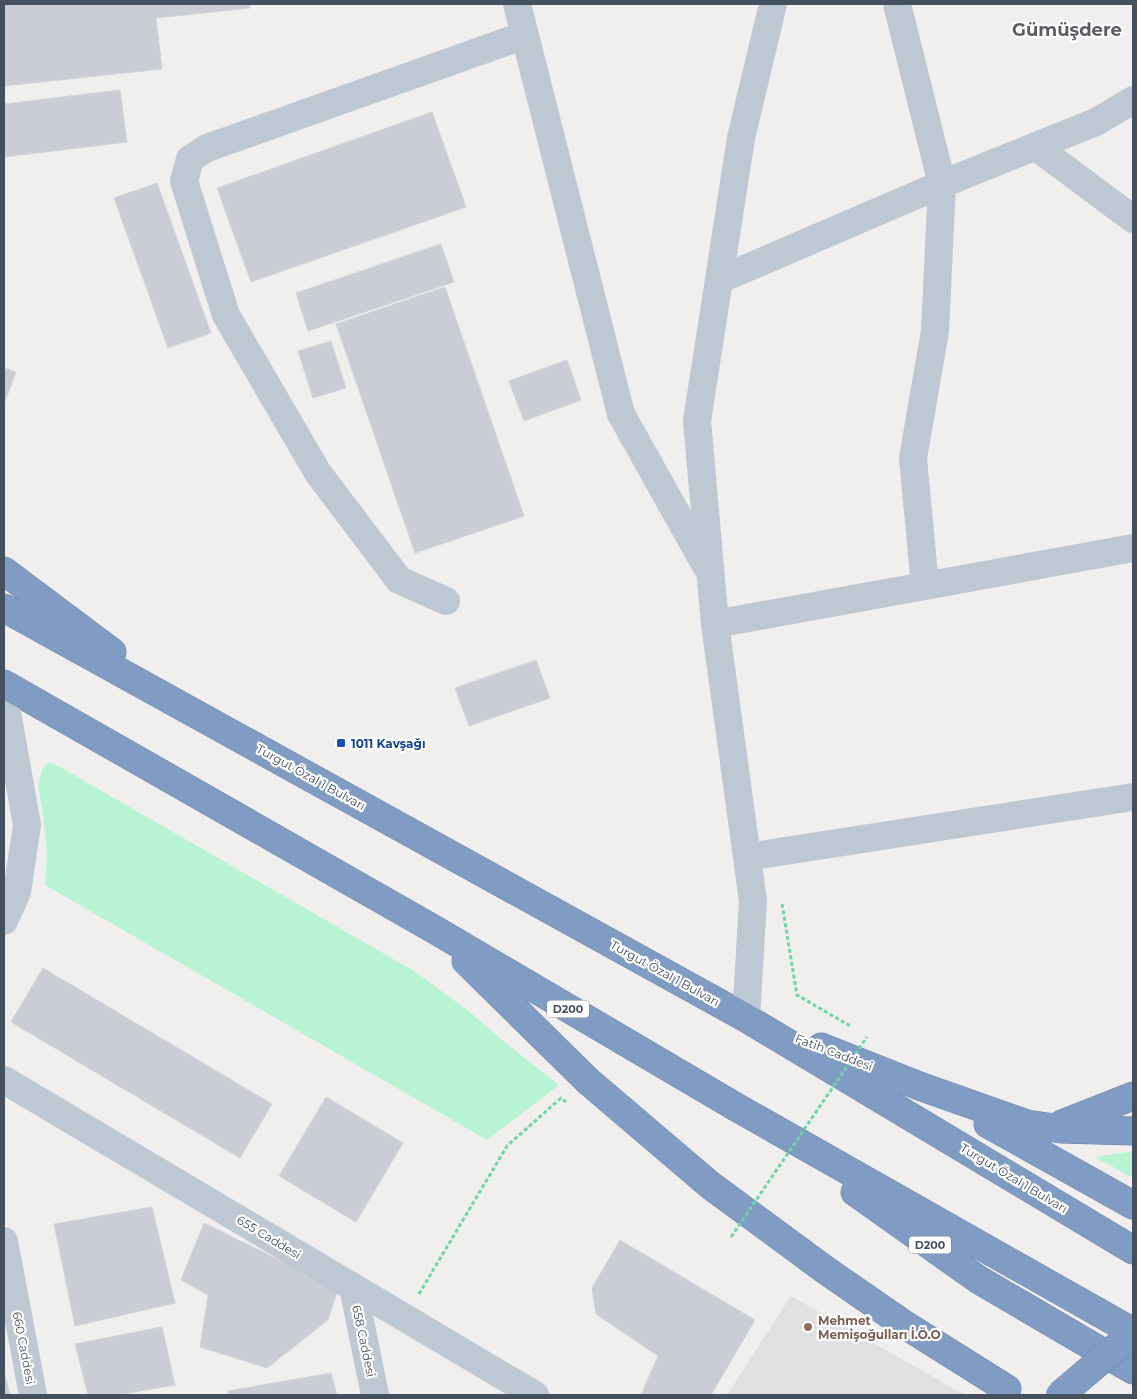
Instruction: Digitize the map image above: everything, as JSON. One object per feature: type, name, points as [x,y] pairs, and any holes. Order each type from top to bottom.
[{"type":"highway","name":"Turgut Özal 1 Bulvarı","points":[[4,571],[189,710]]},
{"type":"highway","name":"Turgut Özal 1 Bulvarı","points":[[4,608],[746,1018],[1133,1250]]},
{"type":"highway","name":"D200","points":[[4,684],[437,931],[736,1107],[1133,1333]]},
{"type":"highway","points":[[437,931],[588,1082],[710,1185],[824,1269],[902,1323],[1007,1389]]},
{"type":"highway","name":"Fatih Caddesi","points":[[746,1018],[922,1087]]},
{"type":"highway","points":[[922,1087],[1027,1124],[1054,1128],[1133,1131]]},
{"type":"highway","points":[[922,1087],[1133,1204]]},
{"type":"highway","points":[[1054,1128],[1133,1096]]},
{"type":"highway","name":"D200","points":[[736,1107],[979,1280],[1133,1370]]},
{"type":"highway","points":[[1060,1395],[1133,1333]]},
{"type":"street","points":[[517,4],[621,414],[711,574]]},
{"type":"street","points":[[746,1018],[753,900],[715,624],[697,421],[741,138],[773,4]]},
{"type":"street","points":[[897,4],[942,184],[935,331],[912,458],[925,586]]},
{"type":"street","points":[[446,601],[399,580],[318,473],[226,315],[184,181],[190,160],[207,148],[525,35]]},
{"type":"street","points":[[719,280],[942,184],[1096,122],[1133,100]]},
{"type":"street","points":[[1036,146],[1133,219]]},
{"type":"street","points":[[715,624],[1133,548]]},
{"type":"street","points":[[4,695],[28,825],[17,892],[4,921]]},
{"type":"street","points":[[747,857],[1133,797]]},
{"type":"street","name":"655 Caddesi","points":[[4,1080],[535,1395]]},
{"type":"street","name":"660 Caddesi","points":[[4,1241],[33,1395]]},
{"type":"street","name":"658 Caddesi","points":[[352,1287],[375,1395]]},
{"type":"path","points":[[731,1236],[867,1037],[797,995],[782,900]]},
{"type":"path","points":[[405,1318],[507,1146],[561,1098],[569,1104]]},
{"type":"shaded area","name":"Mehmet Memişoğulları İ.Ö.O","points":[[791,1296],[965,1395],[727,1395]]},
{"type":"green space","points":[[49,762],[414,971],[470,1012],[559,1085],[487,1140],[45,885],[47,855],[38,785],[42,770]]},
{"type":"green space","points":[[1133,1151],[1133,1178],[1095,1157]]},
{"type":"building","points":[[4,4],[250,4],[250,8],[156,18],[162,69],[4,86]]},
{"type":"building","points":[[120,90],[127,142],[4,157],[4,104]]},
{"type":"building","points":[[432,112],[466,207],[251,282],[217,188]]},
{"type":"building","points":[[157,183],[211,333],[168,348],[114,198]]},
{"type":"building","points":[[441,244],[454,282],[308,331],[296,293]]},
{"type":"building","points":[[445,287],[524,516],[415,553],[336,324]]},
{"type":"building","points":[[331,341],[346,388],[313,398],[298,351]]},
{"type":"building","points":[[567,360],[581,400],[524,421],[509,381]]},
{"type":"building","points":[[4,368],[16,372],[4,404]]},
{"type":"building","points":[[536,660],[550,698],[469,726],[455,688]]},
{"type":"building","points":[[43,968],[272,1104],[240,1158],[11,1022]]},
{"type":"building","points":[[326,1097],[403,1143],[356,1222],[279,1176]]},
{"type":"building","points":[[152,1207],[175,1303],[75,1326],[54,1224]]},
{"type":"building","points":[[204,1223],[338,1289],[328,1320],[267,1368],[200,1347],[208,1295],[181,1280]]},
{"type":"building","points":[[620,1240],[755,1320],[711,1395],[641,1395],[658,1356],[596,1314],[592,1288]]},
{"type":"building","points":[[162,1327],[175,1385],[116,1395],[88,1395],[75,1344]]},
{"type":"building","points":[[4,1371],[10,1395],[4,1395]]},
{"type":"building","points":[[331,1373],[337,1395],[229,1395],[228,1391]]},
{"type":"place","name":"1011 Kavşağı","points":[[341,743]]},
{"type":"place","name":"Mehmet Memişoğulları İ.Ö.O","points":[[808,1327]]},
{"type":"district","name":"Gümüşdere","points":[[1067,30]]}]
